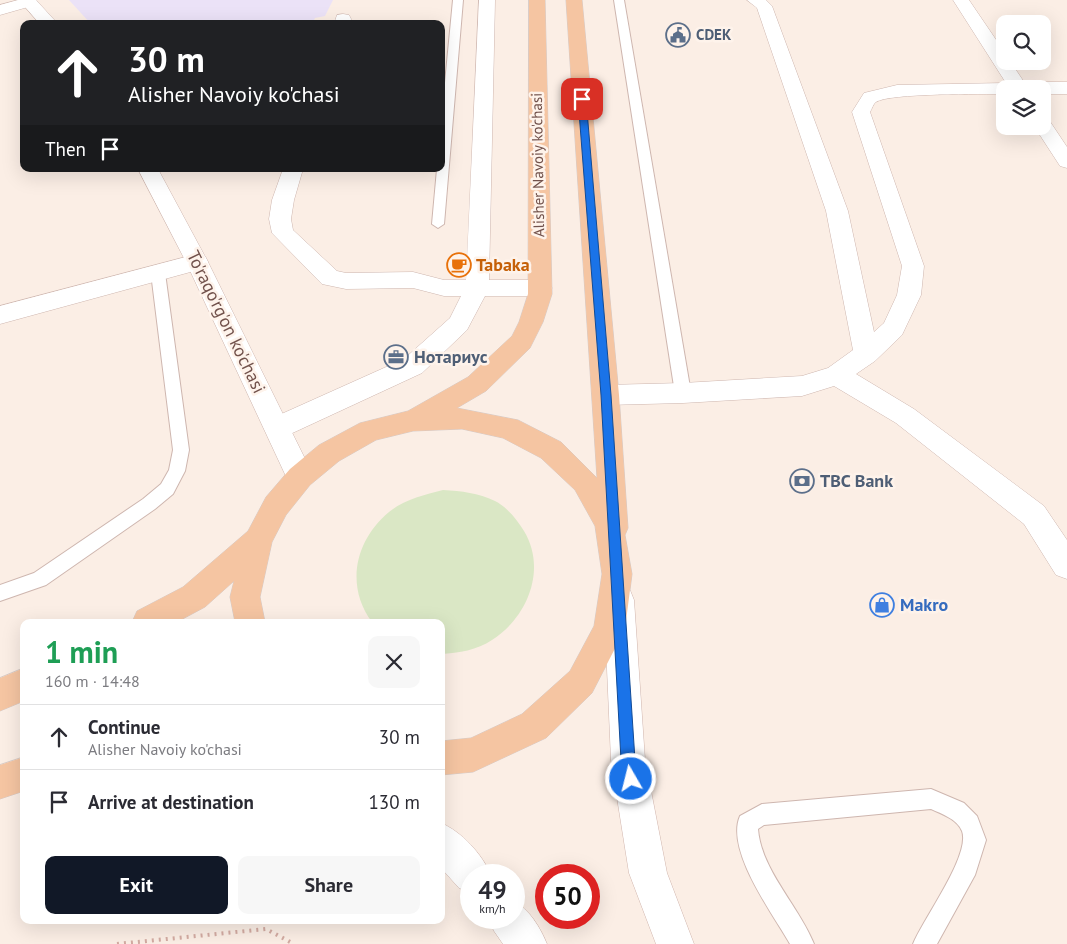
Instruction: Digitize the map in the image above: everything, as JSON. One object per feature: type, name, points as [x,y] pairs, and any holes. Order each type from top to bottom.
[{"type":"main road","name":"Alisher Navoiy ko'chasi","points":[[413,420],[477,384],[521,342],[531,322],[540,294],[537,0]]},
{"type":"main road","points":[[445,758],[473,755],[534,726],[581,682],[609,629],[617,574],[606,395],[574,0]]},
{"type":"main road","points":[[249,619],[245,597],[258,540],[276,506],[300,477],[329,453],[369,432],[413,420],[462,418],[509,428],[551,450],[585,482],[609,524],[617,574]]},
{"type":"main road","points":[[154,619],[194,597],[258,540]]},
{"type":"main road","points":[[0,694],[20,686]]},
{"type":"main road","points":[[0,782],[20,775]]},
{"type":"street","points":[[278,428],[413,366],[459,324],[477,288],[487,0]]},
{"type":"street","points":[[755,0],[764,6],[837,211],[866,354]]},
{"type":"street","points":[[961,0],[1013,80]]},
{"type":"street","points":[[0,10],[28,1],[46,20]]},
{"type":"street","points":[[1051,88],[1067,88]]},
{"type":"street","points":[[606,395],[683,393],[802,386],[837,375],[866,354],[894,330],[909,295],[913,266],[861,112],[866,102],[878,94],[897,91],[996,89]]},
{"type":"street","points":[[1049,135],[1067,162]]},
{"type":"street","name":"To'raqo'rg'on ko'chasi","points":[[150,172],[197,262],[300,477]]},
{"type":"street","points":[[292,172],[283,200],[280,219],[283,233],[330,278],[346,281],[414,280],[444,288],[540,288]]},
{"type":"street","points":[[0,315],[197,262]]},
{"type":"street","points":[[837,375],[905,416],[1034,515],[1067,565]]},
{"type":"street","points":[[617,574],[628,760],[648,874],[675,944]]},
{"type":"street","points":[[445,845],[462,864]]},
{"type":"street","points":[[516,929],[528,944]]},
{"type":"lane","points":[[445,146],[458,0]]},
{"type":"lane","points":[[620,0],[640,138],[683,393]]},
{"type":"lane","points":[[438,224],[443,172]]},
{"type":"lane","points":[[0,593],[40,579],[66,562],[149,504],[167,489],[177,471],[181,450],[158,273]]},
{"type":"lane","points":[[803,944],[757,865],[748,841],[747,823],[762,815],[931,799],[957,810],[970,823],[975,840],[967,868],[924,944]]},
{"type":"path","points":[[118,944],[266,929],[294,944]]},
{"type":"shaded area","points":[[69,0],[333,0],[325,16],[315,18],[314,20],[87,20]]},
{"type":"green space","points":[[443,490],[476,494],[489,498],[504,507],[515,518],[531,546],[534,561],[533,576],[530,591],[524,605],[505,630],[492,640],[474,649],[445,654],[445,619],[370,619],[358,594],[358,564],[368,536],[377,523],[389,512],[415,498]]},
{"type":"place","name":"CDEK","points":[[678,35]]},
{"type":"place","name":"Tabaka","points":[[459,265]]},
{"type":"place","name":"Нотариус","points":[[396,357]]},
{"type":"place","name":"TBC Bank","points":[[802,481]]},
{"type":"place","name":"Makro","points":[[882,605]]},
{"type":"route","points":[[582,99],[606,395],[628,760],[631,779]]}]
